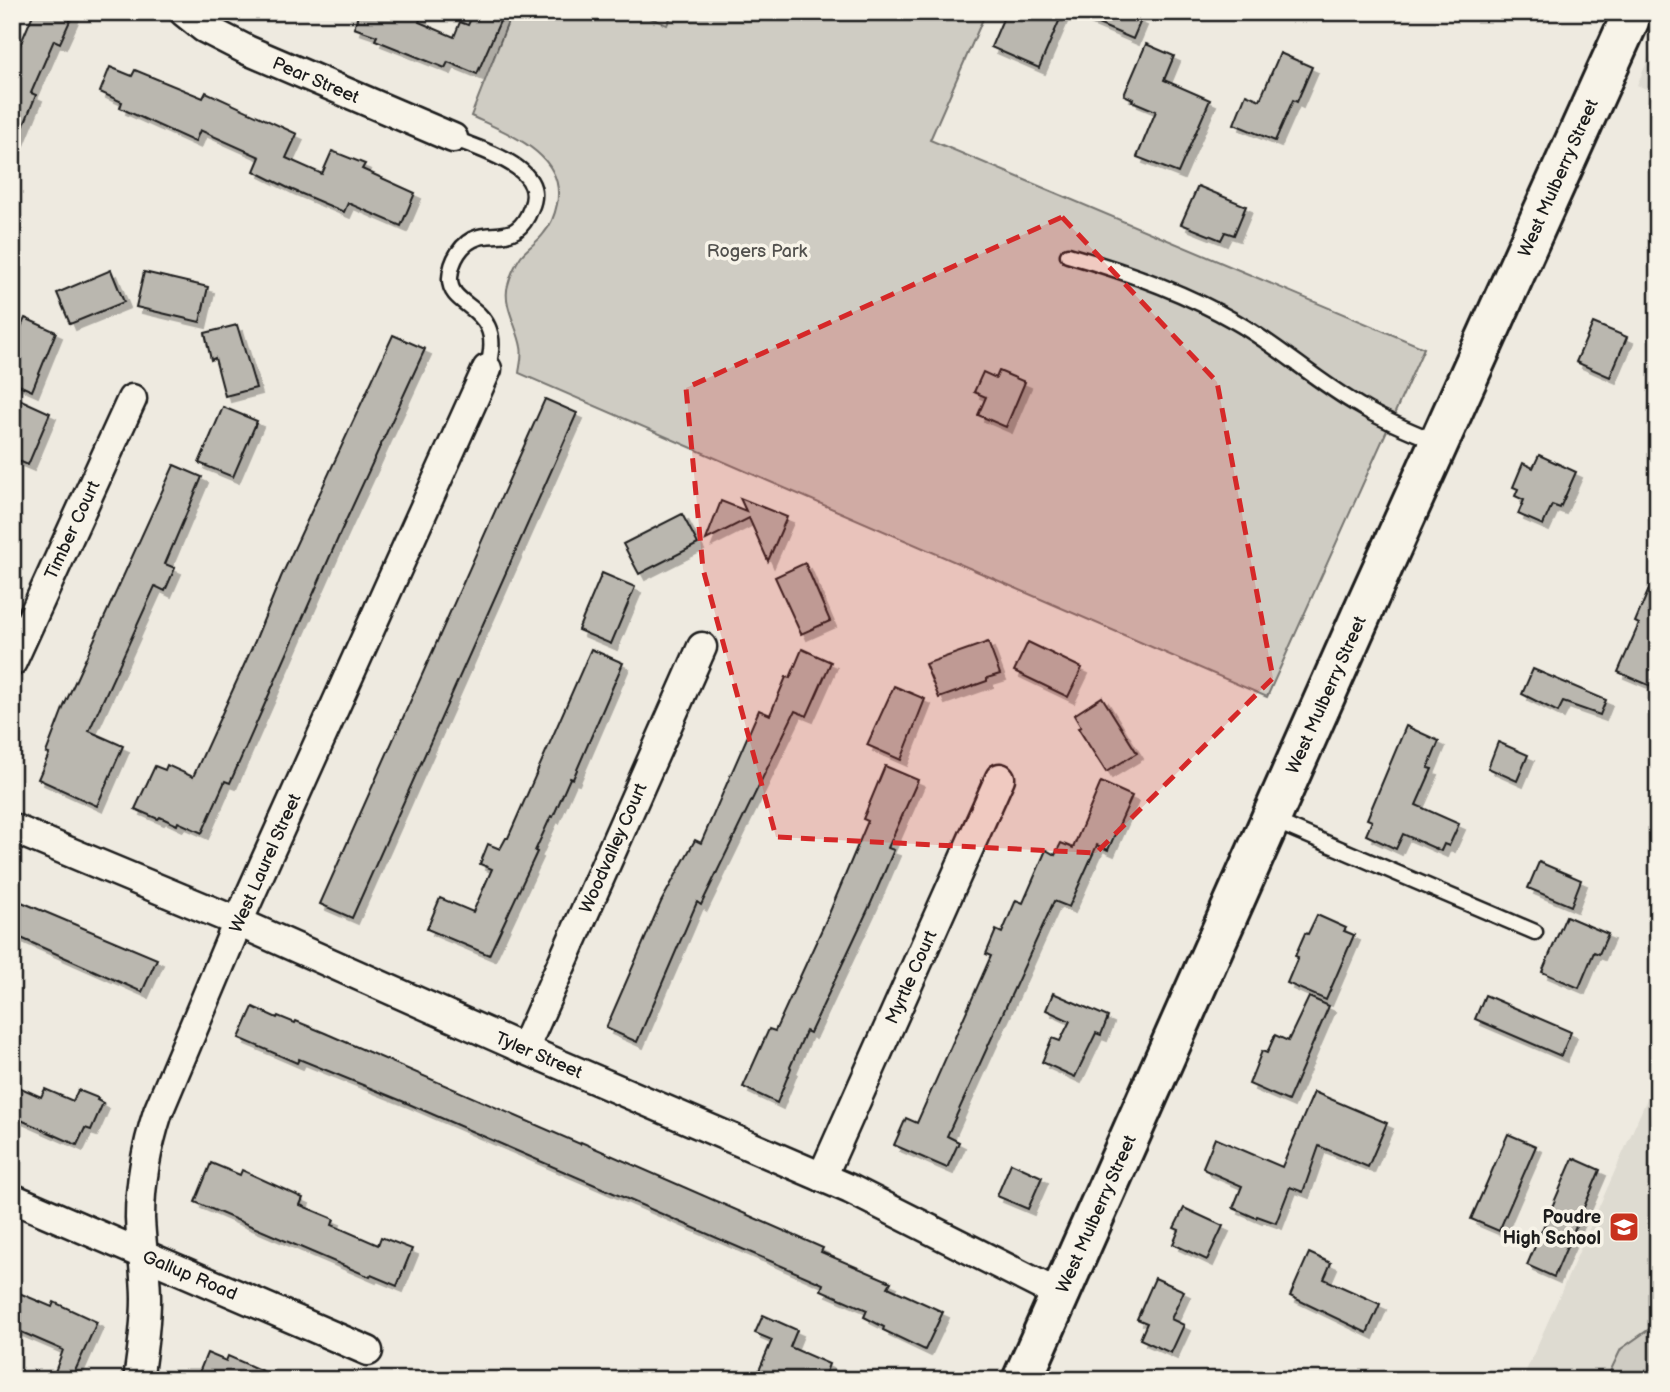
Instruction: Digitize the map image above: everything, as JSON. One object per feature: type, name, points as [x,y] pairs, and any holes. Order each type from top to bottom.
[{"type":"main road","name":"West Mulberry Street","points":[[1023,1380],[1633,12]]},
{"type":"street","name":"Pear Street","points":[[184,12],[204,28],[247,50],[453,138]]},
{"type":"street","name":"West Laurel Street","points":[[138,1380],[145,1319],[141,1192],[150,1138],[167,1087],[238,922],[487,369]]},
{"type":"street","name":"Timber Court","points":[[12,662],[132,399]]},
{"type":"street","name":"Woodvalley Court","points":[[524,1049],[702,647]]},
{"type":"street","name":"Myrtle Court","points":[[822,1177],[1000,778]]},
{"type":"street","name":"Tyler Street","points":[[12,828],[238,922],[822,1177],[1060,1295]]},
{"type":"street","name":"Gallup Road","points":[[12,1198],[368,1351]]},
{"type":"lane","points":[[453,138],[515,165],[528,177],[534,190],[531,210],[517,229],[505,234],[478,237],[467,243],[456,256],[452,269],[449,282],[458,298],[482,318],[490,330],[493,343],[487,369]]},
{"type":"lane","points":[[1068,255],[1145,280],[1205,306],[1284,352],[1360,407],[1439,443]]},
{"type":"lane","points":[[1271,820],[1535,932]]},
{"type":"highlighted area","points":[[1062,217],[1217,382],[1273,678],[1096,853],[776,837],[703,569],[686,388]]},
{"type":"shaded area","points":[[1658,37],[1658,94],[1637,85]]},
{"type":"shaded area","name":"Poudre High School","points":[[1658,1074],[1658,1380],[1522,1380]]},
{"type":"green space","name":"Rogers Park","points":[[512,12],[637,12],[667,25],[673,12],[986,12],[930,140],[1424,348],[1267,697],[519,373],[522,350],[507,300],[508,285],[521,256],[551,223],[557,204],[558,187],[553,172],[544,159],[531,148],[517,138],[471,116]]},
{"type":"green space","points":[[1658,1323],[1658,1380],[1606,1380],[1621,1349]]},
{"type":"building","points":[[34,12],[74,12],[60,43],[54,40],[31,93],[36,95],[13,152],[12,64]]},
{"type":"building","points":[[359,12],[423,12],[419,22],[454,37],[460,22],[468,25],[474,12],[504,12],[477,74],[448,62],[445,68],[375,40],[377,36],[354,28]]},
{"type":"building","points":[[1006,12],[1063,12],[1039,68],[991,47]]},
{"type":"building","points":[[1070,12],[1123,12],[1141,20],[1133,39]]},
{"type":"building","points":[[1146,44],[1174,56],[1164,80],[1210,100],[1178,173],[1137,157],[1156,111],[1124,95]]},
{"type":"building","points":[[1280,53],[1312,67],[1297,102],[1293,100],[1275,141],[1234,124],[1246,94],[1260,100]]},
{"type":"building","points":[[110,67],[132,76],[135,70],[203,98],[206,92],[297,134],[286,158],[322,174],[332,151],[365,164],[362,169],[415,193],[401,226],[348,203],[344,212],[288,188],[254,171],[260,157],[200,130],[195,142],[120,108],[122,102],[100,92]]},
{"type":"building","points":[[1198,186],[1246,206],[1234,235],[1225,232],[1221,240],[1181,224]]},
{"type":"building","points":[[111,270],[124,302],[70,324],[57,293]]},
{"type":"building","points":[[144,272],[208,287],[200,322],[136,307]]},
{"type":"building","points":[[25,318],[56,332],[32,391],[12,382],[12,347]]},
{"type":"building","points":[[1593,323],[1627,337],[1610,377],[1576,362]]},
{"type":"building","points":[[237,325],[256,388],[225,396],[215,358],[211,360],[205,333]]},
{"type":"building","points":[[393,335],[425,349],[230,783],[225,781],[202,833],[178,822],[177,825],[135,809],[155,766],[165,770],[167,765],[193,777],[281,577]]},
{"type":"building","points":[[999,371],[1025,382],[1006,427],[978,415],[986,397],[974,392],[983,372],[996,378]]},
{"type":"building","points":[[19,399],[50,413],[28,465],[12,458],[12,414]]},
{"type":"building","points":[[545,399],[577,413],[352,918],[320,904]]},
{"type":"building","points":[[223,407],[257,421],[233,477],[199,463]]},
{"type":"building","points":[[1539,455],[1576,472],[1560,508],[1552,505],[1543,525],[1518,514],[1524,500],[1515,496],[1518,489],[1513,487],[1523,463],[1533,468]]},
{"type":"building","points":[[174,465],[202,477],[165,564],[175,568],[165,591],[155,586],[89,731],[123,746],[97,806],[38,779],[64,706]]},
{"type":"building","points":[[740,498],[787,517],[768,561],[749,518],[706,540],[721,501],[746,511]]},
{"type":"building","points":[[682,514],[698,544],[639,574],[623,544]]},
{"type":"building","points":[[805,563],[830,621],[801,634],[775,577]]},
{"type":"building","points":[[1658,568],[1658,689],[1618,672],[1639,624],[1635,622]]},
{"type":"building","points":[[602,573],[635,587],[611,644],[578,630]]},
{"type":"building","points":[[988,642],[1000,674],[939,698],[925,664]]},
{"type":"building","points":[[1028,642],[1082,668],[1068,697],[1014,671]]},
{"type":"building","points":[[591,649],[623,663],[573,779],[570,778],[553,817],[551,816],[489,955],[427,929],[440,898],[473,912],[492,869],[480,864],[488,844],[500,849],[508,838]]},
{"type":"building","points":[[802,649],[831,662],[807,716],[795,711],[701,905],[697,902],[637,1042],[606,1028],[661,902],[695,840],[701,843],[759,710],[770,715],[786,677],[790,678]]},
{"type":"building","points":[[1533,669],[1606,700],[1600,715],[1563,702],[1558,712],[1522,694]]},
{"type":"building","points":[[894,686],[925,699],[901,760],[867,745]]},
{"type":"building","points":[[1102,697],[1137,753],[1106,772],[1078,728],[1081,727],[1074,715]]},
{"type":"building","points":[[1406,726],[1439,741],[1428,768],[1432,769],[1416,805],[1459,824],[1449,846],[1444,844],[1441,851],[1403,834],[1396,849],[1366,835],[1372,821],[1367,819]]},
{"type":"building","points":[[1498,742],[1528,755],[1517,781],[1488,768]]},
{"type":"building","points":[[885,766],[918,780],[888,848],[894,850],[871,903],[810,1033],[806,1031],[777,1103],[743,1087],[769,1029],[775,1031],[828,916],[868,821],[863,819]]},
{"type":"building","points":[[1101,782],[1132,796],[1108,850],[1097,845],[1069,907],[1054,901],[947,1136],[959,1142],[947,1168],[894,1145],[906,1118],[917,1123],[991,956],[986,954],[996,930],[1002,933],[1016,900],[1023,903],[1046,850],[1055,855],[1061,843],[1073,848]]},
{"type":"building","points":[[1539,862],[1581,880],[1571,906],[1528,888]]},
{"type":"building","points":[[12,898],[157,959],[142,992],[12,934]]},
{"type":"building","points":[[1317,915],[1346,928],[1344,931],[1354,935],[1326,1000],[1287,983],[1305,933],[1308,934]]},
{"type":"building","points":[[1566,916],[1608,934],[1599,954],[1594,952],[1579,988],[1542,972]]},
{"type":"building","points":[[1053,993],[1108,1017],[1101,1035],[1096,1033],[1075,1077],[1042,1062],[1052,1038],[1060,1041],[1070,1021],[1046,1010]]},
{"type":"building","points":[[1485,995],[1571,1032],[1561,1056],[1475,1019]]},
{"type":"building","points":[[1309,997],[1329,1006],[1288,1101],[1249,1084],[1262,1051],[1267,1053],[1275,1035],[1288,1041]]},
{"type":"building","points":[[253,1007],[277,1018],[278,1016],[295,1023],[296,1021],[580,1144],[581,1142],[823,1248],[821,1252],[891,1282],[888,1287],[943,1312],[925,1350],[883,1330],[884,1327],[864,1317],[867,1310],[821,1290],[823,1284],[402,1101],[299,1059],[297,1063],[239,1038]]},
{"type":"building","points":[[12,1084],[41,1097],[45,1089],[73,1101],[78,1090],[98,1098],[97,1100],[103,1103],[91,1130],[85,1128],[77,1145],[12,1116]]},
{"type":"building","points":[[1314,1092],[1387,1123],[1368,1167],[1319,1146],[1303,1192],[1290,1187],[1276,1223],[1233,1208],[1242,1186],[1203,1167],[1215,1138],[1282,1167]]},
{"type":"building","points":[[1508,1134],[1536,1146],[1499,1231],[1471,1219]]},
{"type":"building","points":[[1573,1158],[1600,1170],[1554,1277],[1527,1265]]},
{"type":"building","points":[[211,1163],[240,1175],[242,1170],[303,1198],[300,1205],[334,1219],[332,1225],[378,1245],[381,1237],[412,1249],[397,1286],[195,1202]]},
{"type":"building","points":[[1011,1163],[1042,1177],[1028,1209],[997,1196]]},
{"type":"building","points":[[1184,1208],[1223,1226],[1207,1260],[1173,1244],[1179,1230],[1174,1228]]},
{"type":"building","points":[[1309,1253],[1331,1263],[1324,1279],[1380,1304],[1367,1333],[1290,1296]]},
{"type":"building","points":[[1155,1278],[1184,1291],[1171,1319],[1184,1325],[1171,1353],[1140,1339],[1147,1323],[1137,1319]]},
{"type":"building","points":[[12,1290],[52,1307],[54,1302],[97,1322],[71,1380],[52,1380],[63,1350],[12,1328]]},
{"type":"building","points":[[763,1315],[797,1330],[790,1347],[829,1364],[823,1380],[755,1380],[772,1340],[755,1333]]},
{"type":"building","points":[[207,1353],[226,1361],[228,1356],[283,1380],[196,1380]]},
{"type":"place","name":"Poudre High School","points":[[1624,1227]]}]
